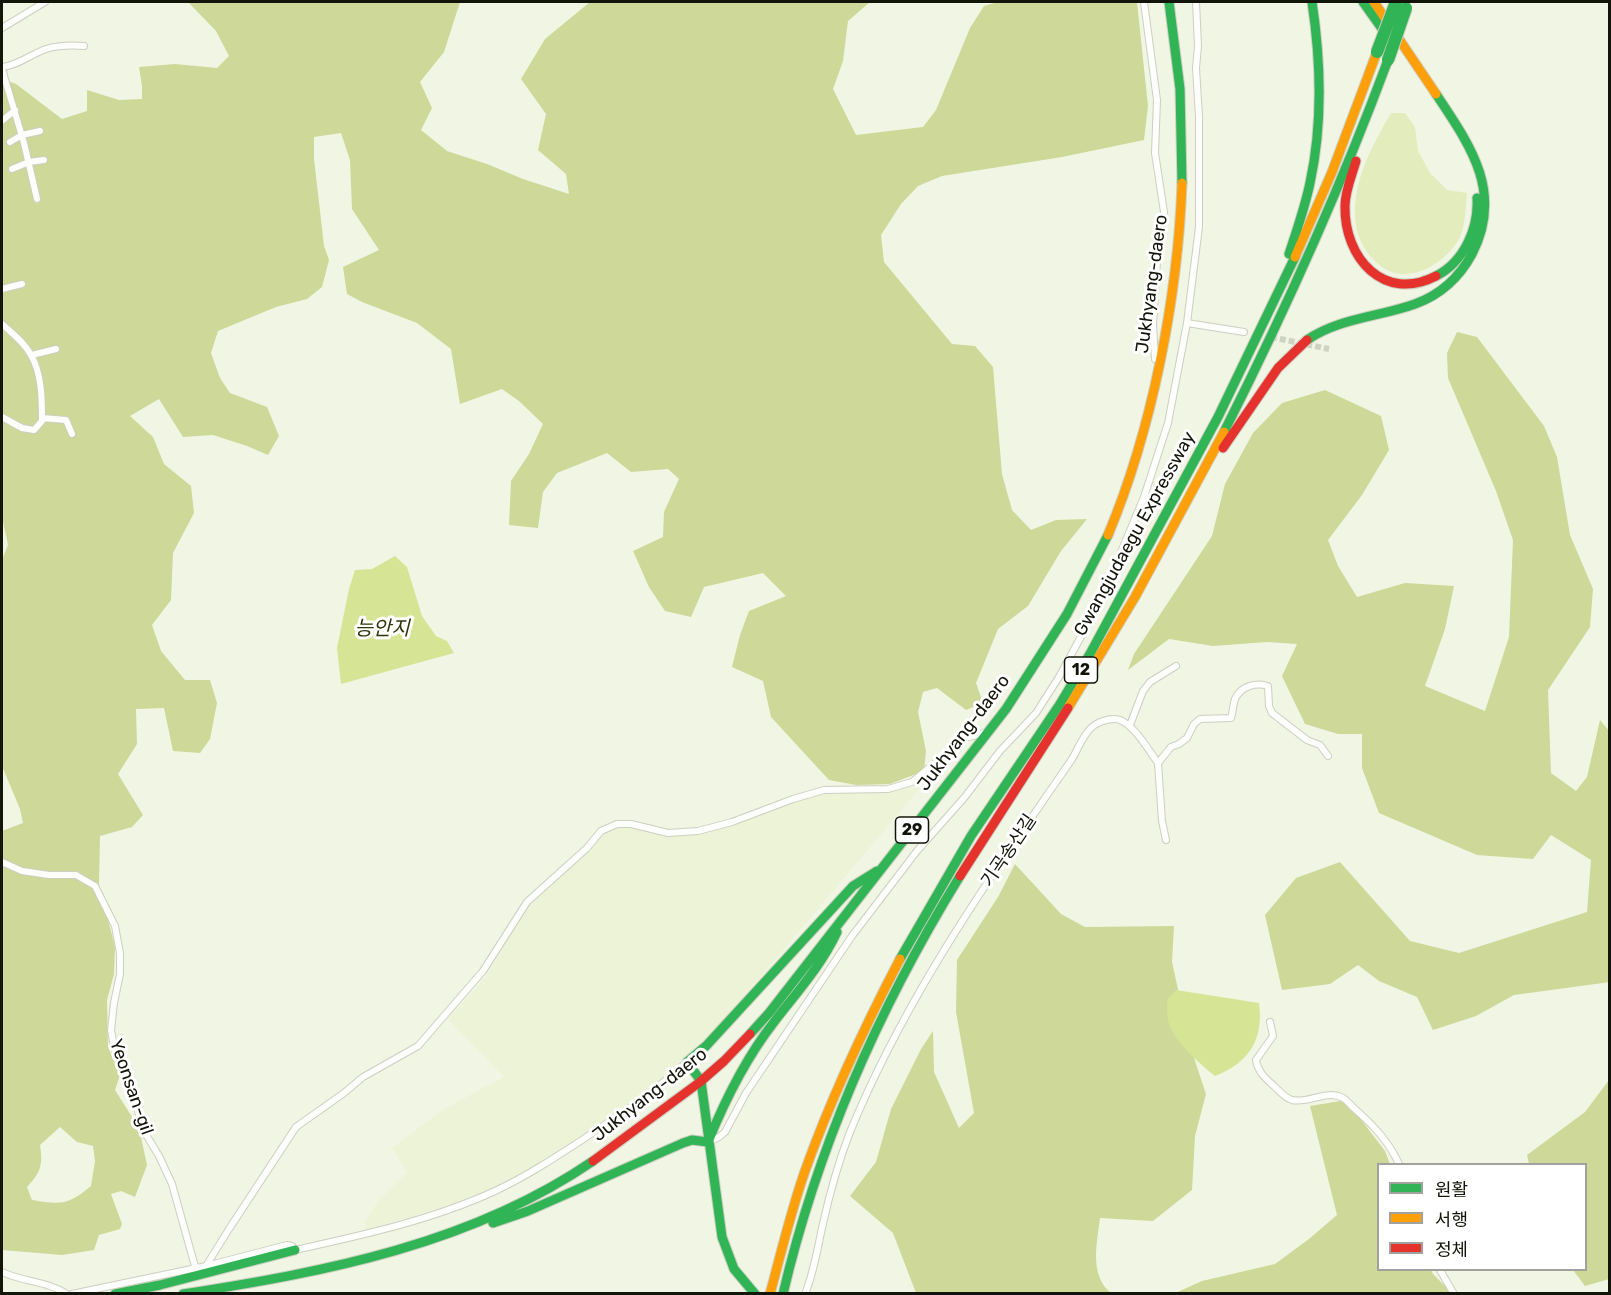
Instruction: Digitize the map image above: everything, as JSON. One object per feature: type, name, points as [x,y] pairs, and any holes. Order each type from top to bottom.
[{"type":"main road","name":"Jukhyang-daero","points":[[185,1293],[344,1263],[429,1240],[497,1215],[547,1190],[608,1151],[700,1081],[735,1051],[769,1013],[989,732],[1061,627],[1106,538],[1125,490],[1157,375],[1179,235],[1182,178],[1179,77],[1169,2]]},
{"type":"main road","points":[[1274,306],[1311,181],[1317,137],[1321,102],[1320,70],[1318,36],[1312,2]]},
{"type":"main road","points":[[1363,2],[1455,137],[1471,166],[1476,185],[1478,207],[1474,230],[1465,248],[1441,276],[1424,283],[1403,285],[1384,281],[1368,272],[1348,241],[1345,205],[1368,116]]},
{"type":"main road","points":[[1200,481],[1274,371],[1289,355],[1329,327],[1411,306],[1431,298],[1450,284],[1465,267],[1484,228],[1486,210],[1484,186],[1477,162],[1448,111],[1374,2]]},
{"type":"main road","name":"Gwangjudaegu Expressway","points":[[780,1286],[788,1226],[833,1096],[890,974],[972,834],[1071,686],[1190,474],[1274,306],[1327,186],[1377,52],[1402,3]]},
{"type":"main road","name":"Gwangjudaegu Expressway","points":[[770,1293],[780,1286],[819,1169],[858,1071],[900,981],[982,842],[1118,627],[1200,481],[1283,311],[1368,116],[1388,60],[1402,3]]},
{"type":"main road","points":[[755,1293],[734,1269],[722,1237],[700,1081],[687,1062],[706,1046],[853,886],[884,866]]},
{"type":"main road","points":[[708,1142],[717,1116],[756,1049],[826,955],[843,919]]},
{"type":"main road","points":[[463,1227],[496,1222],[528,1211],[692,1140],[708,1142]]},
{"type":"main road","points":[[115,1293],[295,1250]]},
{"type":"street","points":[[2,28],[45,2]]},
{"type":"street","points":[[1144,2],[1157,100],[1155,153],[1164,212],[1157,261],[1153,325],[1157,375]]},
{"type":"street","points":[[708,1142],[725,1132],[746,1092],[852,936],[917,851],[964,798],[1000,751],[1036,713],[1059,677],[1101,600],[1144,497],[1168,423],[1187,323],[1198,227],[1199,117],[1196,2]]},
{"type":"street","points":[[37,199],[15,110],[5,89],[2,68],[10,67],[46,49],[63,45],[84,46]]},
{"type":"street","points":[[3,120],[15,110]]},
{"type":"street","points":[[10,142],[22,135],[40,131]]},
{"type":"street","points":[[12,169],[28,162],[45,160]]},
{"type":"street","points":[[2,289],[22,284]]},
{"type":"street","points":[[1187,323],[1244,332]]},
{"type":"street","points":[[2,324],[19,339],[32,356],[40,381],[42,421],[34,430],[22,428],[2,417]]},
{"type":"street","points":[[32,356],[56,349]]},
{"type":"street","points":[[42,418],[66,420],[72,434]]},
{"type":"street","points":[[1166,840],[1162,821],[1158,763],[1130,725],[1143,691],[1150,682],[1176,666]]},
{"type":"street","points":[[1158,763],[1171,747],[1187,738],[1200,718],[1231,718],[1235,699],[1240,691],[1261,683],[1269,686],[1269,706],[1272,713],[1307,740],[1320,745],[1328,756]]},
{"type":"street","name":"기곡송산길","points":[[805,1293],[814,1271],[830,1194],[849,1134],[876,1074],[924,985],[994,870],[1072,759],[1092,726],[1114,718],[1130,725]]},
{"type":"street","points":[[206,1266],[297,1127],[363,1077],[418,1046],[483,971],[527,902],[587,848],[601,831],[617,824],[631,824],[668,833],[698,831],[732,822],[824,790],[888,789],[912,782],[965,738],[989,732]]},
{"type":"street","name":"Yeonsan-gil","points":[[2,862],[22,871],[49,875],[76,875],[95,886],[115,926],[120,953],[120,974],[111,1030],[114,1047],[137,1107],[142,1128],[172,1184],[197,1272]]},
{"type":"street","points":[[1270,1022],[1273,1036],[1256,1060],[1263,1076],[1293,1100],[1306,1100],[1326,1095],[1342,1097],[1374,1126],[1393,1151],[1399,1163]]},
{"type":"street","points":[[72,1293],[197,1272],[206,1266],[287,1245],[292,1245],[295,1250],[375,1232],[448,1210],[496,1190],[549,1161],[655,1091],[687,1062]]},
{"type":"street","points":[[1441,1271],[1454,1293]]},
{"type":"street","points":[[2,1272],[14,1278],[57,1287],[67,1293]]},
{"type":"shaded area","points":[[188,2],[460,2],[444,52],[420,82],[432,108],[421,130],[447,151],[569,194],[566,174],[538,150],[546,114],[521,79],[545,39],[590,2],[870,2],[848,21],[843,61],[833,89],[856,135],[923,127],[936,110],[970,28],[984,6],[998,2],[1137,2],[1148,106],[1144,140],[1062,157],[942,176],[918,186],[901,204],[881,235],[884,262],[952,344],[975,346],[993,367],[1002,474],[1012,510],[1031,530],[1056,520],[1087,519],[1061,551],[1028,606],[998,629],[976,683],[983,703],[966,710],[937,688],[923,692],[918,712],[926,751],[924,771],[890,784],[856,785],[829,780],[771,717],[763,681],[732,667],[749,611],[786,596],[763,573],[704,587],[691,617],[665,611],[649,587],[633,551],[663,537],[664,512],[679,479],[668,469],[631,472],[607,453],[557,473],[543,492],[538,528],[509,525],[511,481],[529,454],[543,424],[519,401],[502,389],[460,404],[451,349],[417,323],[347,294],[343,267],[379,250],[352,209],[350,160],[341,133],[314,137],[314,159],[324,246],[329,260],[322,287],[307,299],[276,307],[218,331],[211,353],[220,378],[230,393],[267,407],[279,436],[268,455],[213,435],[183,437],[159,399],[130,416],[153,437],[164,464],[191,486],[194,513],[173,553],[171,600],[152,625],[161,651],[185,680],[210,680],[217,703],[210,739],[200,753],[173,751],[164,708],[136,709],[137,744],[118,774],[143,815],[132,827],[100,836],[99,884],[115,947],[114,974],[107,1000],[108,1047],[120,1075],[115,1090],[139,1128],[147,1165],[135,1197],[121,1191],[111,1194],[122,1224],[120,1229],[99,1235],[94,1250],[62,1255],[2,1250],[2,831],[23,823],[20,809],[2,766],[2,560],[8,545],[2,517],[2,79],[16,84],[62,119],[87,111],[87,90],[119,100],[142,99],[139,67],[175,64],[217,68],[229,56],[216,31]],"holes":[[[60,1127],[77,1142],[93,1146],[95,1161],[91,1186],[76,1197],[64,1202],[51,1203],[32,1200],[27,1187],[40,1168],[40,1145]]]},
{"type":"shaded area","points":[[1391,113],[1405,113],[1415,127],[1418,151],[1430,173],[1447,190],[1467,193],[1463,229],[1455,246],[1435,264],[1411,274],[1394,273],[1378,264],[1361,242],[1356,225],[1356,195],[1359,181],[1370,152]]},
{"type":"shaded area","points":[[1457,332],[1477,337],[1544,426],[1557,457],[1570,535],[1593,589],[1590,627],[1548,690],[1551,773],[1576,791],[1587,777],[1600,720],[1610,732],[1610,982],[1514,995],[1476,1016],[1433,1030],[1417,997],[1379,981],[1358,965],[1330,984],[1282,990],[1265,915],[1296,878],[1340,862],[1410,941],[1459,953],[1587,912],[1591,860],[1551,835],[1533,859],[1477,855],[1379,813],[1362,768],[1362,734],[1338,734],[1305,724],[1282,676],[1297,644],[1267,642],[1213,646],[1169,639],[1128,670],[1134,654],[1212,536],[1225,484],[1253,433],[1282,403],[1325,390],[1381,416],[1389,450],[1362,495],[1328,540],[1338,566],[1357,597],[1405,583],[1454,586],[1445,629],[1425,686],[1485,711],[1509,637],[1513,540],[1496,491],[1448,378],[1447,353]]},
{"type":"shaded area","points":[[920,788],[708,1039],[648,1091],[546,1160],[495,1187],[449,1205],[365,1230],[366,1220],[380,1199],[407,1172],[392,1148],[444,1109],[504,1077],[448,1019],[486,977],[528,905],[593,848],[603,833],[617,828],[631,827],[667,835],[699,834],[732,825],[824,792]]},
{"type":"shaded area","points":[[1015,864],[1061,914],[1085,927],[1174,926],[1172,962],[1191,1049],[1206,1094],[1195,1136],[1192,1190],[1153,1221],[1100,1218],[1096,1248],[1097,1268],[1104,1286],[1111,1293],[916,1293],[893,1233],[850,1196],[876,1162],[891,1109],[921,1049],[933,1031],[934,1072],[959,1128],[974,1113],[956,1012],[957,960],[998,897]]},
{"type":"shaded area","points":[[1609,1080],[1609,1279],[1585,1286],[1574,1271],[1587,1271],[1587,1163],[1529,1163],[1527,1155],[1585,1112]]},
{"type":"shaded area","points":[[1346,1100],[1385,1151],[1390,1163],[1377,1163],[1377,1271],[1432,1271],[1452,1293],[1173,1294],[1202,1281],[1275,1264],[1337,1215],[1310,1106]]},
{"type":"water","name":"능안지","points":[[395,556],[407,567],[422,616],[436,636],[447,641],[454,653],[341,684],[337,648],[355,570],[372,569]]},
{"type":"water","points":[[1176,990],[1259,1003],[1259,1028],[1252,1048],[1245,1057],[1227,1071],[1215,1076],[1194,1058],[1174,1035],[1168,1020],[1167,1000]]},
{"type":"tunnel","points":[[1271,337],[1329,349]]},
{"type":"traffic: fast","points":[[1169,2],[1180,89],[1182,183]]},
{"type":"traffic: fast","points":[[1289,254],[1308,192],[1317,138],[1319,70],[1312,2]]},
{"type":"traffic: fast","points":[[1363,2],[1390,40]]},
{"type":"traffic: fast","points":[[1377,52],[1396,2]]},
{"type":"traffic: fast","points":[[1388,60],[1406,8]]},
{"type":"traffic: fast","points":[[1224,432],[1311,248],[1388,60]]},
{"type":"traffic: fast","points":[[1307,340],[1332,327],[1415,304],[1433,296],[1448,285],[1472,254],[1481,231],[1485,210],[1484,190],[1471,151],[1436,94]]},
{"type":"traffic: fast","points":[[1436,276],[1454,262],[1468,243],[1475,221],[1477,198]]},
{"type":"traffic: fast","points":[[900,959],[971,836],[1060,704],[1091,652],[1218,417],[1295,257]]},
{"type":"traffic: fast","points":[[750,1034],[769,1013],[1006,709],[1067,614],[1108,535]]},
{"type":"traffic: fast","points":[[687,1062],[706,1046],[853,886],[877,871]]},
{"type":"traffic: fast","points":[[783,1294],[814,1184],[855,1078],[904,975],[960,876]]},
{"type":"traffic: fast","points":[[493,1223],[528,1211],[683,1143],[692,1140],[708,1142],[729,1095],[754,1050],[816,968],[837,932]]},
{"type":"traffic: fast","points":[[687,1062],[701,1081],[722,1237],[734,1269],[755,1294]]},
{"type":"traffic: fast","points":[[183,1294],[290,1276],[396,1250],[448,1234],[498,1214],[546,1190],[593,1161]]},
{"type":"traffic: fast","points":[[115,1294],[160,1285],[295,1250]]},
{"type":"traffic: slow","points":[[1374,2],[1436,94]]},
{"type":"traffic: slow","points":[[1295,257],[1332,172],[1377,52]]},
{"type":"traffic: slow","points":[[1108,535],[1138,452],[1160,362],[1175,271],[1182,183]]},
{"type":"traffic: slow","points":[[1068,708],[1135,597],[1224,432]]},
{"type":"traffic: slow","points":[[770,1294],[795,1201],[815,1144],[849,1063],[900,959]]},
{"type":"traffic: jam","points":[[1356,161],[1347,189],[1345,206],[1346,225],[1351,243],[1360,258],[1371,271],[1384,279],[1400,284],[1417,283],[1436,276]]},
{"type":"traffic: jam","points":[[1223,448],[1278,368],[1307,340]]},
{"type":"traffic: jam","points":[[960,876],[1068,708]]},
{"type":"traffic: jam","points":[[593,1161],[700,1082],[750,1034]]}]
